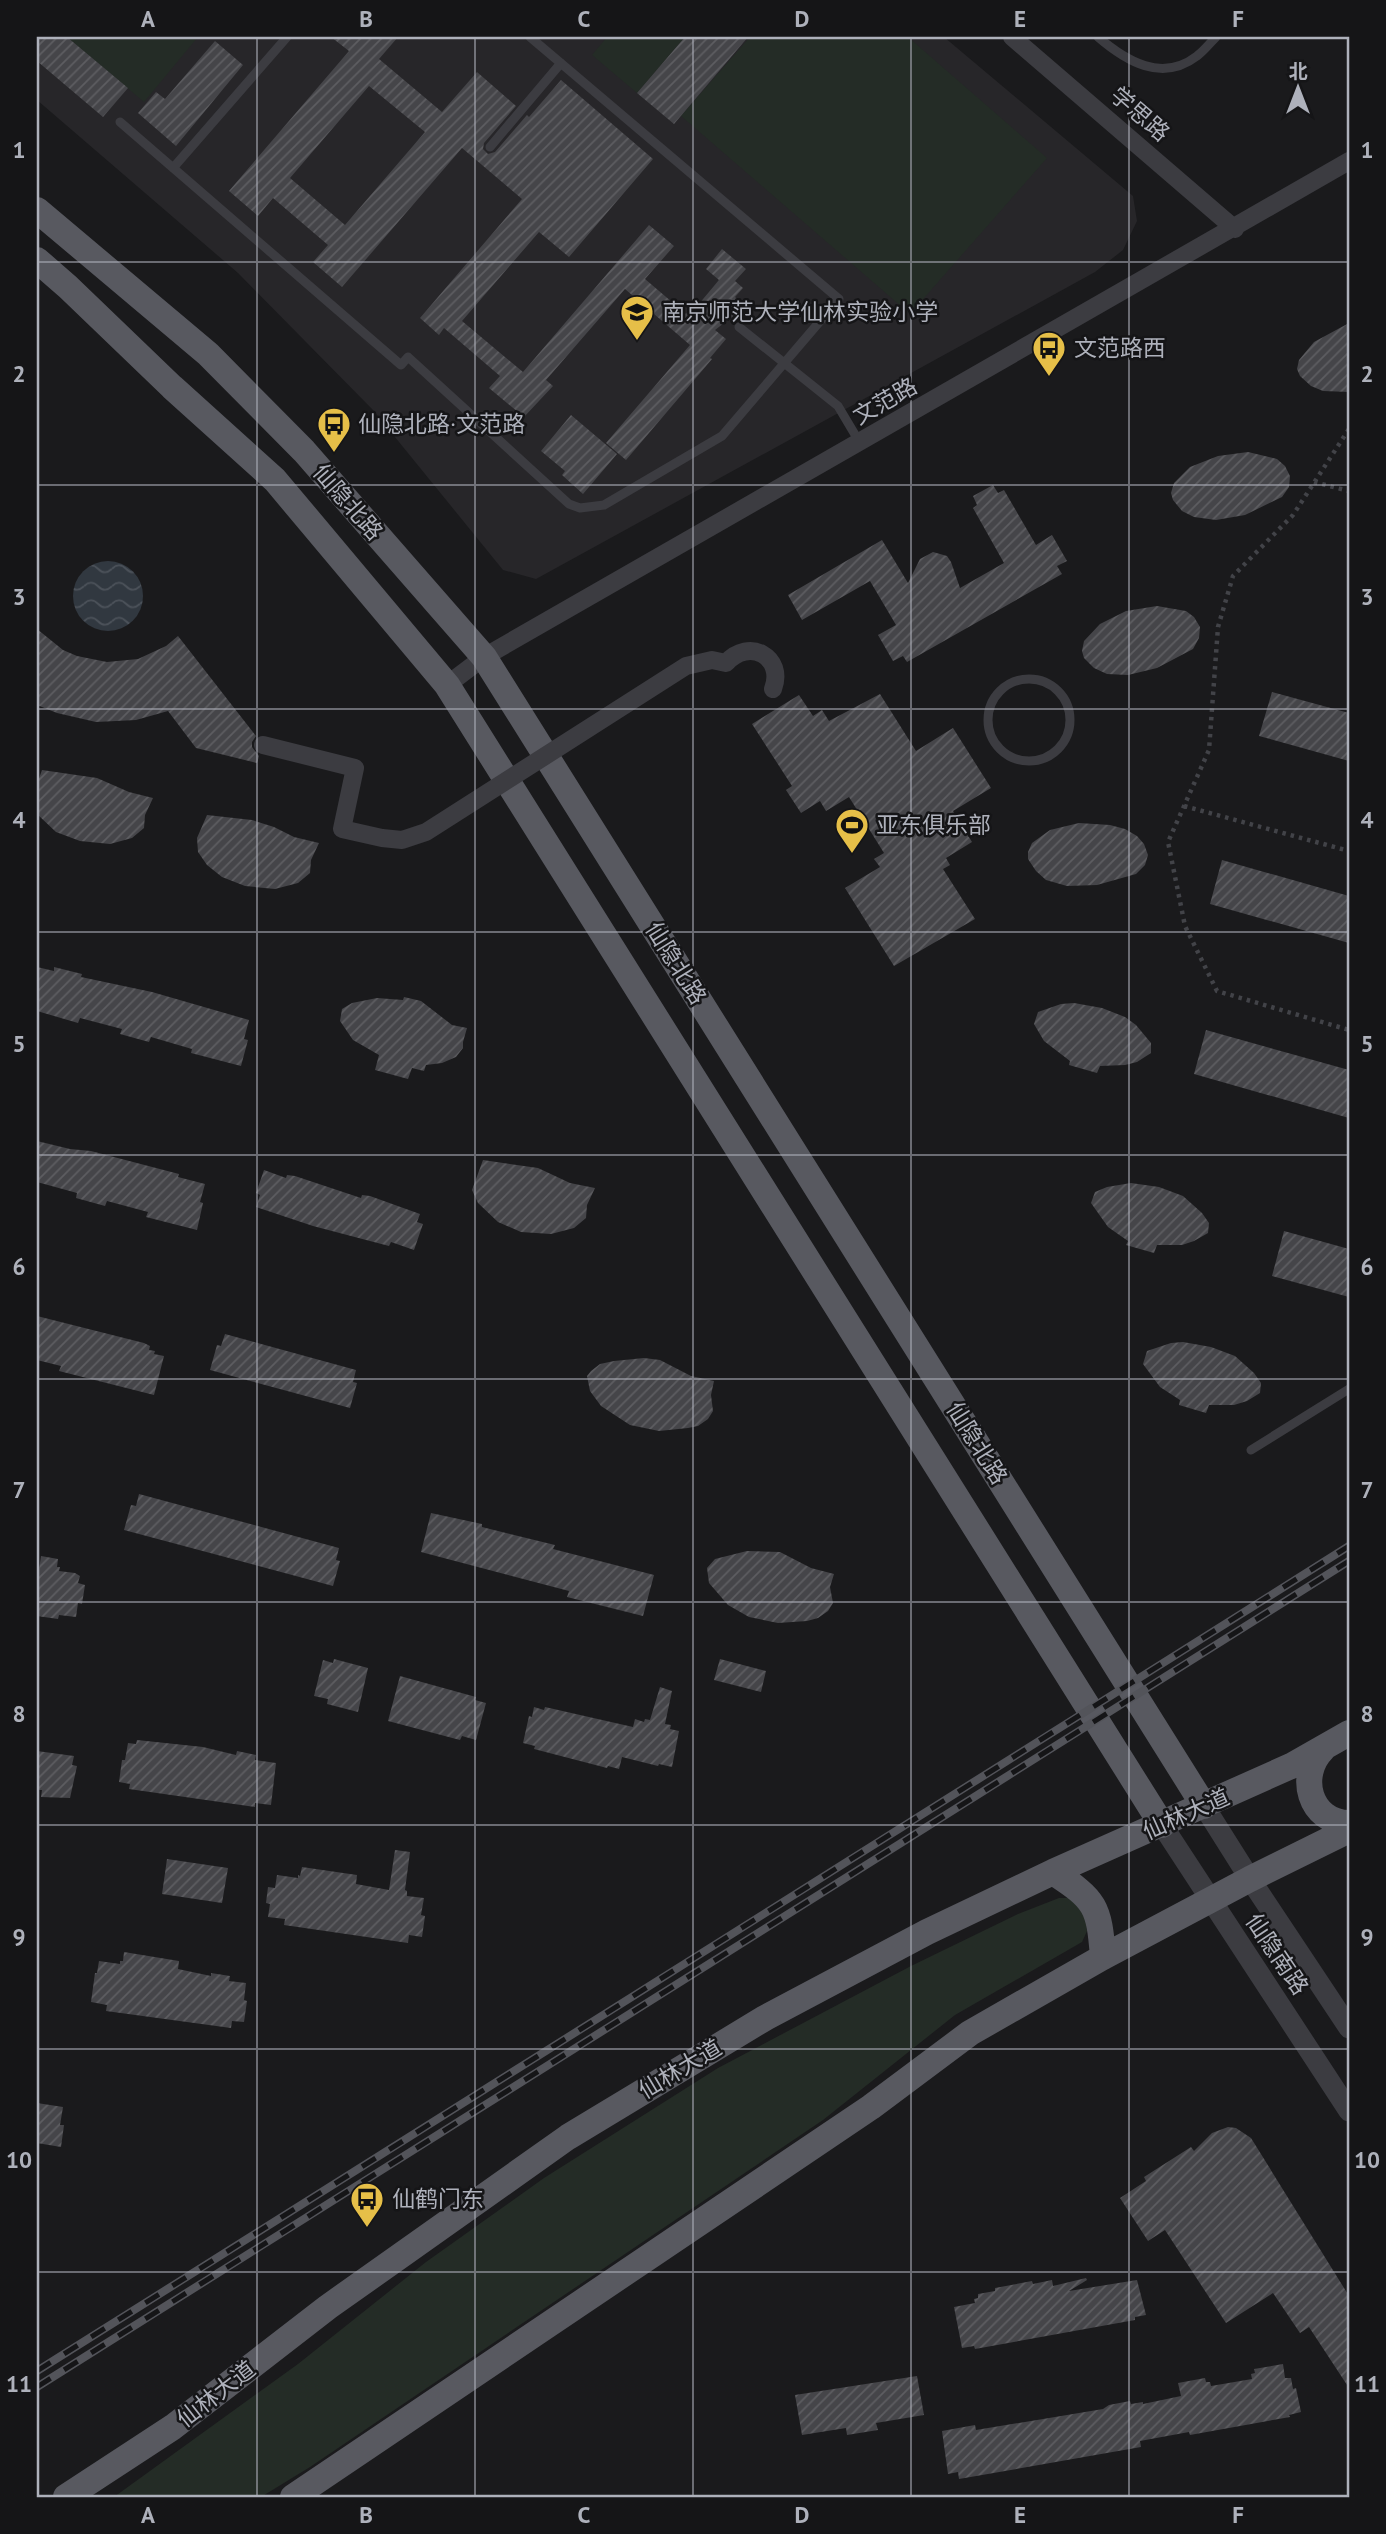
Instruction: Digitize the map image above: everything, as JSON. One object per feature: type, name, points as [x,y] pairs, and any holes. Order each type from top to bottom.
[{"type":"main road","name":"仙隐北路","points":[[37,210],[218,364],[304,451],[484,657],[1205,1805]]},
{"type":"main road","name":"仙隐北路","points":[[37,260],[275,480],[447,685],[1162,1825]]},
{"type":"main road","name":"仙林大道","points":[[66,2497],[173,2427],[328,2307],[568,2137],[765,2018],[928,1932],[1054,1872],[1291,1766],[1349,1733]]},
{"type":"main road","points":[[1324,1747],[1311,1765],[1308,1776],[1311,1798],[1325,1815],[1349,1823]]},
{"type":"main road","points":[[293,2497],[860,2115],[970,2033],[1103,1957],[1349,1830]]},
{"type":"main road","points":[[1054,1872],[1085,1893],[1100,1920],[1103,1957]]},
{"type":"street","name":"学思路","points":[[1012,37],[1235,229]]},
{"type":"street","name":"文范路","points":[[447,685],[484,657],[1349,162]]},
{"type":"street","points":[[263,745],[355,768],[342,829],[402,840],[426,832],[686,666],[712,660],[726,663],[739,652],[755,651],[769,660],[774,667],[776,675],[773,689]]},
{"type":"street","name":"仙隐南路","points":[[1205,1805],[1250,1879],[1349,2028]]},
{"type":"street","name":"仙隐南路","points":[[1162,1825],[1349,2111]]},
{"type":"lane","points":[[173,167],[287,37]]},
{"type":"lane","points":[[120,122],[401,365],[408,357],[569,503],[580,508],[604,505],[722,436],[839,299],[530,37]]},
{"type":"lane","points":[[1098,37],[1135,64],[1160,68],[1184,64],[1197,57],[1216,37]]},
{"type":"lane","points":[[490,147],[561,63]]},
{"type":"lane","points":[[739,327],[838,407],[860,443]]},
{"type":"lane","points":[[1032,678],[1044,681],[1063,695],[1068,705],[1070,729],[1066,740],[1049,756],[1038,760],[1015,758],[1004,753],[990,734],[989,711],[1000,690],[1020,680],[1032,678]]},
{"type":"lane","points":[[1251,1450],[1349,1389]]},
{"type":"path","points":[[1349,429],[1293,514],[1233,576],[1218,627],[1209,750],[1168,842],[1185,926],[1217,990],[1349,1030]]},
{"type":"path","points":[[1314,482],[1349,491]]},
{"type":"path","points":[[1184,806],[1349,851]]},
{"type":"shaded area","name":"南京师范大学仙林实验小学","points":[[37,37],[944,37],[1133,196],[1137,221],[1123,250],[1095,272],[536,579],[503,570],[373,410],[238,273],[37,100]]},
{"type":"shaded area","points":[[67,37],[198,37],[144,102]]},
{"type":"shaded area","points":[[607,37],[685,37],[637,93],[592,55]]},
{"type":"shaded area","points":[[750,37],[908,37],[1047,158],[910,314],[681,116]]},
{"type":"shaded area","points":[[1059,1898],[1073,1898],[1085,1907],[1087,1931],[1082,1942],[955,2015],[823,2120],[310,2467],[261,2497],[114,2497],[298,2364],[426,2262],[544,2178],[718,2068],[911,1966],[1018,1914]]},
{"type":"water","points":[[115,561],[128,567],[137,576],[141,582],[141,610],[133,621],[122,629],[101,631],[83,621],[75,610],[73,589],[83,571],[94,563]]},
{"type":"building","points":[[37,37],[67,37],[128,88],[103,117],[37,61]]},
{"type":"building","points":[[331,37],[398,37],[379,59],[442,112],[477,72],[516,106],[484,143],[483,149],[488,154],[495,152],[561,80],[653,159],[569,257],[539,232],[462,321],[523,372],[649,225],[674,246],[645,279],[686,314],[690,309],[693,311],[719,280],[706,269],[722,249],[746,269],[735,281],[743,288],[735,297],[746,306],[715,330],[726,339],[626,460],[606,443],[690,345],[625,289],[546,380],[553,386],[524,417],[489,388],[500,376],[444,328],[439,335],[420,318],[522,199],[462,148],[342,287],[313,262],[328,245],[273,198],[258,216],[229,191],[349,51]],"holes":[[[369,86],[425,132],[345,225],[290,178]]]},
{"type":"building","points":[[685,37],[748,37],[674,124],[637,93]]},
{"type":"building","points":[[215,41],[243,65],[176,146],[138,113],[156,92],[165,99]]},
{"type":"building","points":[[1349,323],[1349,392],[1323,391],[1311,386],[1300,376],[1297,369],[1299,360],[1314,342]]},
{"type":"building","points":[[571,415],[617,454],[583,494],[562,475],[565,471],[541,451]]},
{"type":"building","points":[[1248,452],[1277,459],[1285,466],[1290,476],[1289,487],[1282,497],[1245,515],[1216,520],[1194,517],[1182,511],[1173,500],[1171,493],[1174,483],[1190,467],[1218,456]]},
{"type":"building","points":[[993,485],[998,493],[1004,490],[1036,545],[1052,535],[1067,561],[1057,566],[1062,574],[907,662],[903,656],[893,661],[878,635],[896,625],[870,581],[802,620],[788,595],[882,540],[908,583],[920,559],[933,552],[947,556],[960,588],[1004,563],[973,508],[977,505],[973,496]]},
{"type":"building","points":[[1157,606],[1186,611],[1194,617],[1200,627],[1199,638],[1193,649],[1157,668],[1128,675],[1107,674],[1094,668],[1084,658],[1084,641],[1100,624],[1126,611]]},
{"type":"building","points":[[37,629],[63,650],[77,656],[107,662],[138,659],[166,646],[178,636],[256,736],[252,747],[259,756],[257,763],[196,748],[168,711],[136,720],[96,722],[57,713],[37,705]]},
{"type":"building","points":[[1272,692],[1349,713],[1349,761],[1259,736]]},
{"type":"building","points":[[880,694],[916,751],[953,728],[991,788],[953,811],[972,842],[946,858],[950,865],[943,869],[975,919],[894,966],[845,888],[880,867],[874,859],[884,853],[849,797],[826,811],[820,801],[801,813],[786,790],[792,786],[752,724],[799,695],[813,716],[822,710],[829,721]]},
{"type":"building","points":[[42,770],[97,778],[129,792],[153,798],[145,815],[144,828],[132,838],[110,844],[80,841],[56,832],[37,814],[37,784]]},
{"type":"building","points":[[207,815],[252,820],[294,837],[319,843],[311,860],[310,873],[298,883],[275,889],[245,886],[222,877],[207,865],[198,852],[197,838]]},
{"type":"building","points":[[1079,823],[1110,825],[1137,836],[1148,855],[1145,865],[1136,874],[1097,885],[1067,886],[1046,880],[1028,859],[1032,843],[1050,830]]},
{"type":"building","points":[[1222,860],[1349,896],[1349,943],[1210,904]]},
{"type":"building","points":[[37,967],[54,971],[54,967],[82,974],[81,977],[152,992],[249,1020],[244,1039],[248,1040],[241,1066],[191,1053],[192,1049],[151,1037],[149,1042],[120,1034],[122,1029],[80,1018],[78,1023],[37,1011]]},
{"type":"building","points":[[404,997],[421,1001],[452,1025],[467,1028],[463,1048],[456,1057],[442,1063],[426,1065],[424,1071],[412,1068],[408,1079],[375,1070],[379,1055],[353,1040],[340,1021],[342,1009],[352,1003],[377,998],[403,1000]]},
{"type":"building","points":[[1074,1003],[1102,1008],[1125,1017],[1136,1025],[1151,1043],[1151,1053],[1137,1062],[1100,1066],[1097,1073],[1069,1065],[1070,1061],[1044,1041],[1034,1024],[1038,1012],[1061,1004]]},
{"type":"building","points":[[1206,1030],[1349,1070],[1349,1118],[1194,1074]]},
{"type":"building","points":[[37,1141],[91,1151],[179,1174],[178,1177],[205,1184],[197,1230],[146,1217],[148,1212],[107,1201],[105,1206],[76,1198],[77,1193],[37,1182]]},
{"type":"building","points":[[483,1160],[538,1168],[570,1183],[595,1188],[587,1205],[586,1218],[574,1228],[551,1234],[521,1232],[498,1222],[478,1203],[472,1190]]},
{"type":"building","points":[[264,1170],[286,1178],[287,1175],[295,1176],[361,1198],[362,1195],[370,1196],[420,1214],[417,1222],[423,1224],[414,1250],[391,1242],[389,1246],[313,1226],[256,1207],[260,1195],[256,1193]]},
{"type":"building","points":[[1131,1183],[1159,1187],[1183,1196],[1209,1223],[1208,1233],[1182,1245],[1157,1245],[1154,1253],[1126,1245],[1128,1241],[1108,1227],[1091,1203],[1095,1192]]},
{"type":"building","points":[[1284,1231],[1349,1249],[1349,1297],[1272,1276]]},
{"type":"building","points":[[37,1316],[150,1346],[149,1350],[155,1351],[154,1354],[164,1356],[154,1395],[59,1371],[61,1366],[37,1360]]},
{"type":"building","points":[[225,1334],[356,1370],[353,1382],[357,1383],[350,1408],[210,1370],[217,1345],[221,1346]]},
{"type":"building","points":[[1183,1342],[1211,1347],[1235,1356],[1261,1383],[1260,1393],[1234,1405],[1209,1405],[1206,1413],[1179,1405],[1180,1400],[1160,1387],[1143,1364],[1147,1351]]},
{"type":"building","points":[[644,1358],[660,1360],[691,1376],[714,1381],[711,1395],[713,1411],[708,1419],[698,1426],[659,1431],[630,1425],[601,1406],[590,1391],[587,1376],[591,1371],[600,1364]]},
{"type":"building","points":[[139,1494],[339,1548],[336,1560],[340,1561],[333,1586],[124,1530],[131,1505],[136,1506]]},
{"type":"building","points":[[431,1513],[482,1524],[482,1527],[555,1545],[553,1549],[654,1575],[643,1616],[567,1597],[569,1591],[421,1552]]},
{"type":"building","points":[[747,1551],[780,1552],[811,1568],[834,1574],[830,1587],[833,1603],[828,1611],[807,1621],[778,1623],[749,1617],[728,1605],[709,1583],[707,1568],[715,1559]]},
{"type":"building","points":[[41,1556],[58,1559],[59,1571],[80,1576],[78,1583],[85,1585],[82,1604],[78,1603],[76,1617],[59,1615],[58,1619],[37,1616],[37,1570]]},
{"type":"building","points":[[334,1659],[368,1668],[358,1712],[327,1704],[328,1699],[314,1696],[323,1660],[333,1663]]},
{"type":"building","points":[[720,1659],[766,1671],[761,1692],[714,1680]]},
{"type":"building","points":[[400,1676],[476,1697],[475,1700],[486,1703],[476,1740],[462,1736],[460,1740],[388,1721]]},
{"type":"building","points":[[660,1687],[672,1691],[665,1724],[671,1725],[670,1729],[679,1731],[672,1767],[622,1757],[619,1769],[607,1768],[534,1749],[535,1746],[523,1743],[529,1716],[532,1717],[534,1707],[544,1710],[545,1707],[633,1727],[635,1719],[644,1722],[645,1719],[650,1720]]},
{"type":"building","points":[[137,1740],[203,1747],[236,1755],[237,1751],[256,1755],[255,1760],[276,1763],[271,1805],[255,1803],[255,1807],[129,1789],[130,1784],[119,1782],[122,1760],[125,1760],[128,1743],[136,1744]]},
{"type":"building","points":[[37,1751],[74,1756],[72,1765],[77,1766],[70,1798],[41,1797],[42,1790],[37,1790]]},
{"type":"building","points":[[395,1850],[410,1852],[405,1890],[407,1896],[424,1898],[421,1915],[425,1916],[422,1937],[409,1935],[408,1943],[284,1925],[285,1919],[268,1917],[268,1887],[275,1888],[277,1875],[298,1878],[302,1867],[357,1875],[356,1884],[389,1890]]},
{"type":"building","points":[[167,1859],[228,1868],[222,1903],[162,1894]]},
{"type":"building","points":[[124,1952],[179,1961],[178,1969],[211,1976],[211,1973],[230,1976],[229,1981],[246,1983],[244,2022],[232,2021],[231,2028],[106,2011],[107,2005],[91,2002],[95,1973],[99,1961],[120,1964]]},
{"type":"building","points":[[37,2103],[63,2107],[61,2147],[37,2143]]},
{"type":"building","points":[[1228,2127],[1236,2128],[1251,2138],[1349,2296],[1349,2388],[1309,2327],[1300,2333],[1273,2293],[1226,2323],[1165,2230],[1148,2241],[1120,2198],[1146,2181],[1144,2177],[1191,2147],[1194,2151],[1212,2133]]},
{"type":"building","points":[[1086,2278],[1087,2280],[1069,2291],[1137,2280],[1146,2315],[1135,2317],[1135,2320],[975,2349],[974,2346],[962,2348],[954,2307],[975,2303],[974,2299],[978,2298],[978,2294],[995,2291],[995,2288],[1052,2280],[1053,2286]]},
{"type":"building","points":[[1283,2364],[1285,2378],[1291,2378],[1293,2389],[1296,2388],[1301,2412],[1289,2415],[1290,2417],[1140,2441],[1141,2447],[959,2479],[958,2472],[948,2474],[942,2431],[975,2425],[976,2430],[1103,2409],[1109,2405],[1130,2401],[1131,2404],[1143,2404],[1181,2396],[1178,2383],[1205,2378],[1211,2386],[1252,2379],[1254,2369]]},
{"type":"building","points":[[917,2376],[924,2415],[876,2423],[878,2430],[847,2435],[846,2428],[802,2435],[795,2395]]},
{"type":"railway","points":[[37,2371],[1349,1546]]},
{"type":"railway","points":[[37,2387],[1349,1561]]},
{"type":"place","name":"南京师范大学仙林实验小学","points":[[637,342]]},
{"type":"place","name":"文范路西","points":[[1049,378]]},
{"type":"place","name":"仙隐北路·文范路","points":[[334,454]]},
{"type":"place","name":"亚东俱乐部","points":[[852,855]]},
{"type":"place","name":"仙鹤门东","points":[[367,2229]]}]
